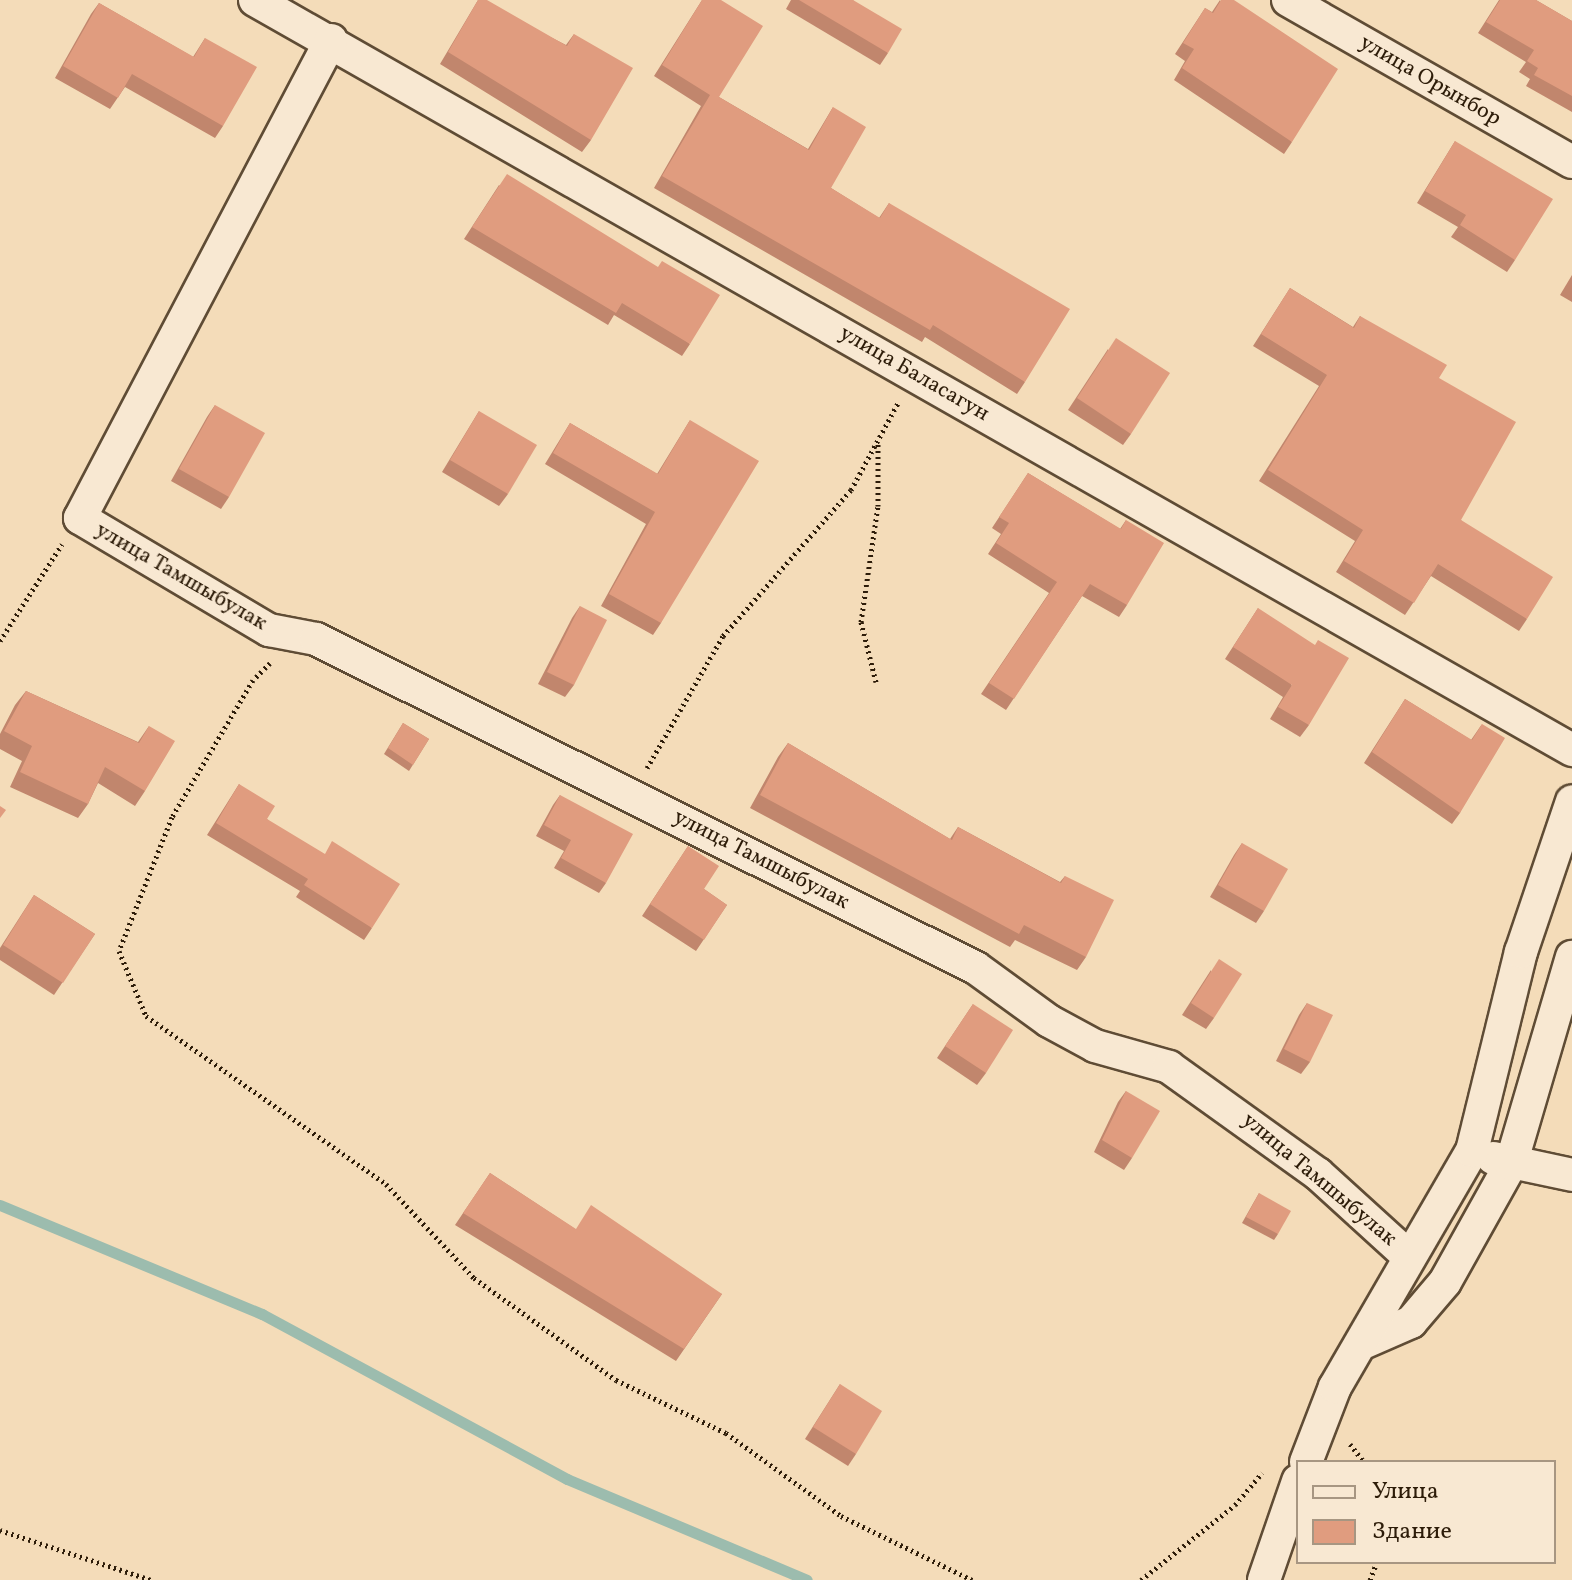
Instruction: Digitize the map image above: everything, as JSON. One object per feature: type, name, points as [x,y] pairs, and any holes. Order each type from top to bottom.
[{"type":"street","name":"улица Баласагун","points":[[255,0],[331,40],[1572,750]]},
{"type":"street","name":"улица Орынбор","points":[[1288,0],[1572,162]]},
{"type":"street","points":[[80,518],[331,40]]},
{"type":"street","name":"улица Тамшыбулак","points":[[80,518],[269,630],[316,639],[633,794],[976,968],[1049,1021],[1095,1046],[1169,1067],[1318,1174],[1408,1256]]},
{"type":"street","points":[[1307,1460],[1335,1387],[1365,1342],[1408,1256],[1472,1151],[1521,952],[1572,801]]},
{"type":"street","points":[[1365,1342],[1411,1322],[1445,1282],[1511,1164],[1572,957]]},
{"type":"street","points":[[1472,1151],[1511,1164],[1572,1175]]},
{"type":"street","points":[[1264,1580],[1296,1487]]},
{"type":"path","points":[[633,794],[723,636],[851,490],[914,373]]},
{"type":"path","points":[[876,682],[861,622],[878,506],[878,441]]},
{"type":"path","points":[[0,641],[80,518]]},
{"type":"path","points":[[316,639],[280,652],[253,680],[172,817],[119,951],[146,1016],[386,1184],[474,1278],[616,1380],[726,1433],[841,1516],[972,1580]]},
{"type":"path","points":[[1141,1580],[1235,1505],[1265,1470]]},
{"type":"path","points":[[0,1530],[151,1580]]},
{"type":"building","points":[[478,0],[487,0],[567,46],[574,34],[633,68],[591,140],[448,52]]},
{"type":"building","points":[[702,0],[721,0],[763,26],[719,97],[809,150],[833,107],[866,127],[831,188],[880,218],[889,203],[1070,309],[1025,382],[933,325],[930,330],[662,176],[710,95],[662,65]]},
{"type":"building","points":[[799,0],[853,0],[902,29],[888,53]]},
{"type":"building","points":[[1221,0],[1234,0],[1338,69],[1292,142],[1182,68],[1194,49],[1183,43],[1205,8],[1213,13]]},
{"type":"building","points":[[1500,0],[1536,0],[1572,21],[1572,96],[1534,75],[1538,68],[1527,61],[1534,50],[1486,22]]},
{"type":"building","points":[[99,3],[194,57],[205,38],[257,67],[223,126],[132,74],[118,98],[63,66]]},
{"type":"building","points":[[1455,141],[1553,199],[1515,260],[1460,225],[1466,215],[1425,191]]},
{"type":"building","points":[[507,174],[658,267],[662,261],[720,295],[690,344],[622,303],[616,313],[472,227]]},
{"type":"building","points":[[1290,288],[1354,328],[1360,316],[1447,365],[1439,378],[1516,422],[1461,520],[1553,577],[1527,619],[1438,564],[1414,603],[1344,561],[1363,530],[1268,470],[1327,375],[1261,334]]},
{"type":"building","points":[[1116,338],[1170,373],[1131,434],[1077,398]]},
{"type":"building","points":[[215,405],[265,433],[229,497],[179,469]]},
{"type":"building","points":[[479,411],[537,445],[508,494],[450,460]]},
{"type":"building","points":[[690,420],[759,461],[661,623],[609,594],[655,512],[553,453],[570,423],[658,474]]},
{"type":"building","points":[[1028,473],[1121,529],[1126,520],[1164,543],[1127,605],[1090,584],[1014,699],[989,683],[1057,582],[996,543],[1009,523],[999,517]]},
{"type":"building","points":[[580,606],[607,620],[574,685],[547,672]]},
{"type":"building","points":[[1258,608],[1315,645],[1318,640],[1349,658],[1309,725],[1278,707],[1292,685],[1233,647]]},
{"type":"building","points":[[26,691],[139,743],[149,726],[175,741],[145,791],[105,767],[88,804],[20,772],[32,746],[4,731]]},
{"type":"building","points":[[1405,699],[1472,740],[1482,724],[1505,738],[1460,813],[1372,752]]},
{"type":"building","points":[[403,723],[429,739],[413,765],[388,748]]},
{"type":"building","points":[[788,743],[952,840],[958,827],[1061,883],[1065,876],[1114,900],[1086,957],[1024,925],[1019,934],[760,795]]},
{"type":"building","points":[[239,784],[275,806],[267,819],[325,854],[332,841],[400,884],[372,928],[304,885],[308,879],[216,823]]},
{"type":"building","points":[[560,795],[633,834],[606,883],[561,858],[571,840],[544,825]]},
{"type":"building","points":[[1242,843],[1288,869],[1264,911],[1218,885]]},
{"type":"building","points":[[688,846],[719,866],[704,889],[727,905],[704,940],[650,904]]},
{"type":"building","points":[[34,895],[95,934],[63,983],[3,945]]},
{"type":"building","points":[[1219,959],[1242,974],[1214,1018],[1191,1003]]},
{"type":"building","points":[[1307,1003],[1333,1015],[1310,1062],[1284,1049]]},
{"type":"building","points":[[973,1004],[1013,1030],[986,1073],[945,1046]]},
{"type":"building","points":[[1126,1091],[1160,1111],[1132,1158],[1102,1140]]},
{"type":"building","points":[[490,1173],[576,1229],[591,1205],[722,1294],[684,1349],[463,1213]]},
{"type":"building","points":[[1259,1193],[1291,1211],[1278,1234],[1246,1217]]},
{"type":"building","points":[[840,1384],[882,1411],[856,1454],[813,1427]]},
{"type":"waterway","points":[[0,1205],[262,1314],[567,1479],[807,1580]]}]
